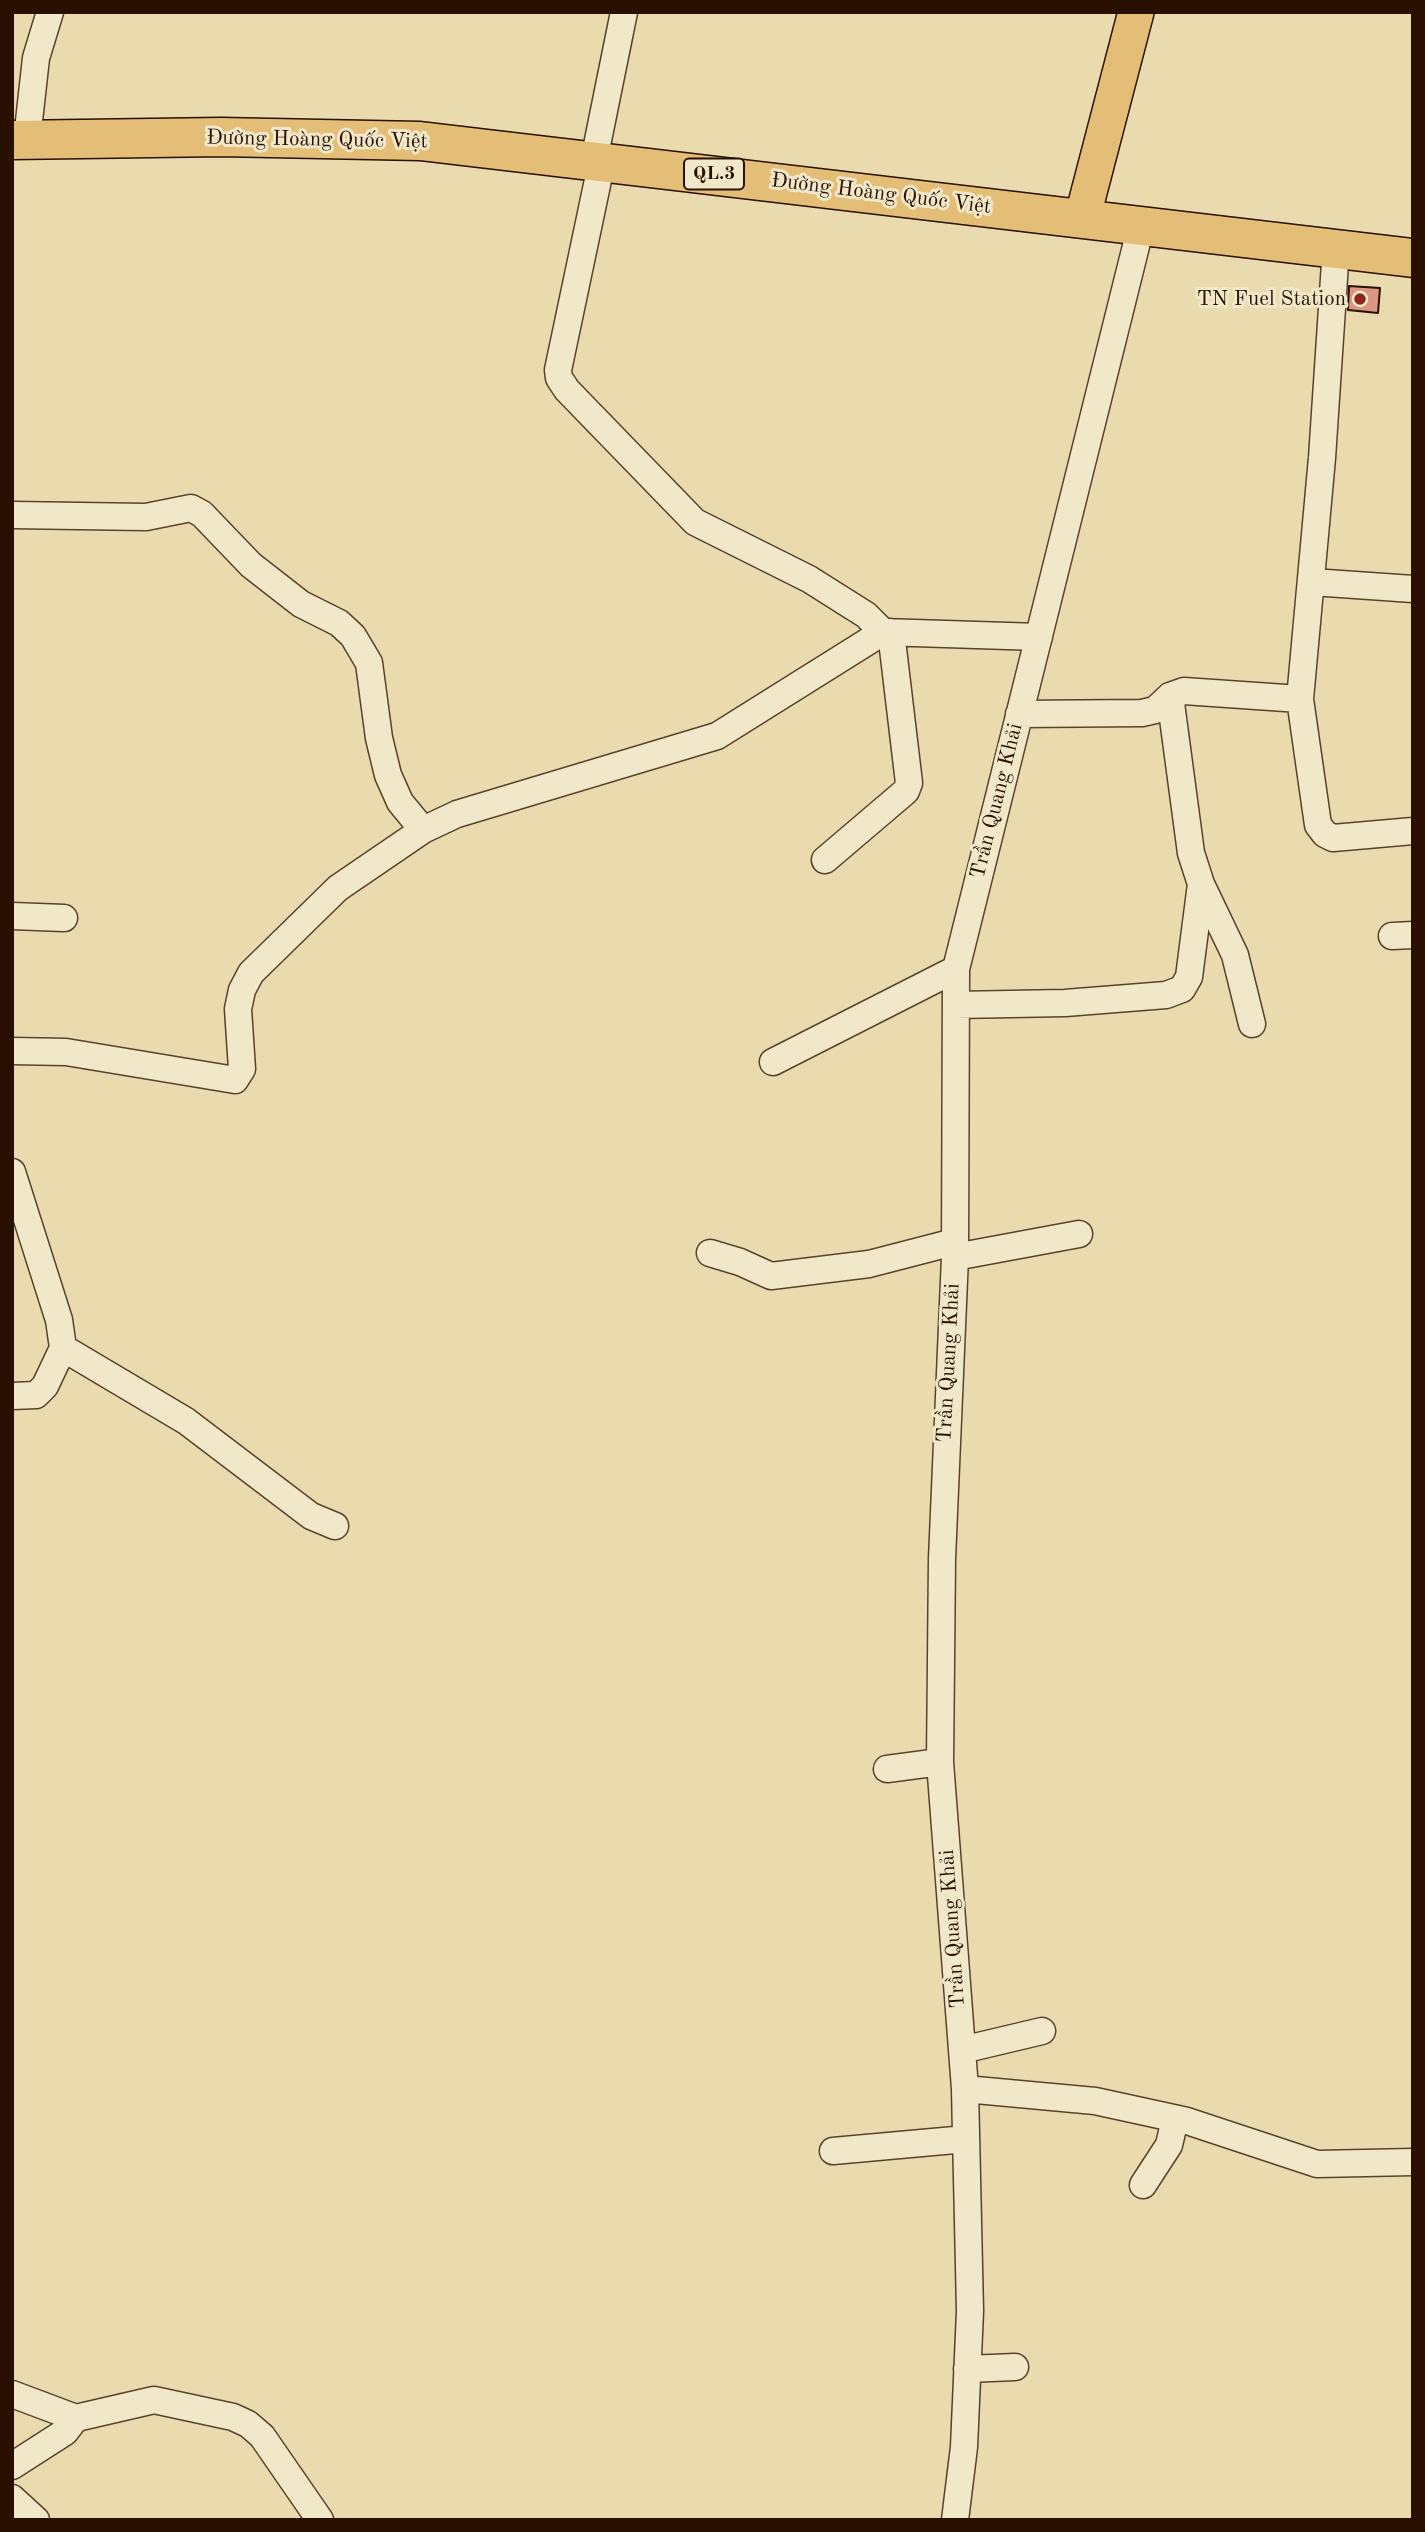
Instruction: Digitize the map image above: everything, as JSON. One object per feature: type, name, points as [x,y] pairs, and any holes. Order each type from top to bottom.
[{"type":"highway","name":"Đường Hoàng Quốc Việt","points":[[20,139],[221,137],[420,141],[1413,258]]},
{"type":"main road","points":[[1082,219],[1136,12]]},
{"type":"street","points":[[20,139],[36,58],[50,12]]},
{"type":"street","points":[[624,12],[558,370],[563,384],[695,522],[809,579],[866,615],[887,632],[911,774],[909,783],[906,791],[825,860]]},
{"type":"street","name":"Trần Quang Khải","points":[[955,2520],[964,2447],[970,2311],[965,2090],[940,1762],[942,1559],[955,1250],[956,969],[1141,226]]},
{"type":"street","points":[[1336,248],[1312,582],[1300,699],[1318,825],[1325,834],[1333,838],[1413,831]]},
{"type":"street","points":[[12,515],[146,517],[191,508],[202,514],[251,565],[301,604],[340,623],[353,636],[369,663],[379,738],[388,775],[400,802],[423,830]]},
{"type":"street","points":[[1312,582],[1413,589]]},
{"type":"street","points":[[12,1051],[65,1052],[235,1080],[242,1069],[238,1009],[242,990],[251,973],[324,900],[423,830],[487,804],[717,736],[887,632],[1039,637]]},
{"type":"street","points":[[1018,714],[1142,713],[1155,710],[1170,696],[1184,691],[1300,699]]},
{"type":"street","points":[[1170,696],[1191,853],[1200,884],[1235,955],[1252,1024]]},
{"type":"street","points":[[956,1005],[1065,1003],[1166,995],[1182,989],[1189,977],[1200,884]]},
{"type":"street","points":[[12,916],[64,918]]},
{"type":"street","points":[[773,1062],[956,969]]},
{"type":"street","points":[[12,1172],[59,1320],[62,1348],[45,1386],[36,1395],[12,1396]]},
{"type":"street","points":[[710,1254],[740,1262],[771,1276],[1079,1234]]},
{"type":"street","points":[[62,1348],[186,1421],[311,1516],[335,1526]]},
{"type":"street","points":[[887,1769],[940,1762]]},
{"type":"street","points":[[962,2050],[1042,2031]]},
{"type":"street","points":[[965,2090],[1079,2098],[1175,2119],[1317,2164],[1413,2162]]},
{"type":"street","points":[[1143,2185],[1169,2144],[1175,2119]]},
{"type":"street","points":[[833,2151],[966,2139]]},
{"type":"street","points":[[967,2369],[1016,2367]]},
{"type":"street","points":[[12,2394],[76,2418],[155,2400],[233,2417],[248,2424],[262,2436],[320,2520]]},
{"type":"street","points":[[12,2466],[65,2432],[76,2418]]},
{"type":"street","points":[[12,2498],[36,2520]]},
{"type":"building","name":"TN Fuel Station","points":[[1349,286],[1380,288],[1378,313],[1348,310]]},
{"type":"place","name":"TN Fuel Station","points":[[1360,299]]}]
